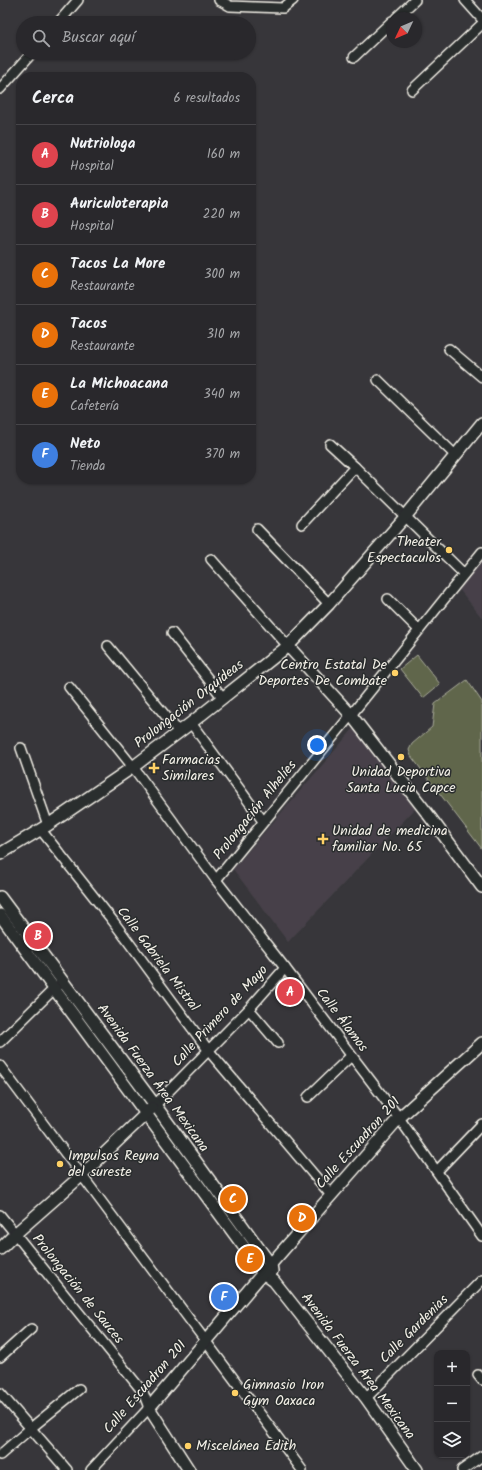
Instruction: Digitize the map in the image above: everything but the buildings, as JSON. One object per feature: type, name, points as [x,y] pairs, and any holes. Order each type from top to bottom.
[{"type":"street","points":[[219,0],[230,6],[283,8],[293,0]]},
{"type":"street","points":[[402,12],[415,0]]},
{"type":"street","points":[[465,0],[482,19]]},
{"type":"street","points":[[63,16],[74,1]]},
{"type":"street","points":[[412,90],[482,24]]},
{"type":"street","points":[[354,57],[386,27]]},
{"type":"street","points":[[0,89],[26,60]]},
{"type":"street","points":[[450,349],[482,377]]},
{"type":"street","points":[[378,380],[455,455]]},
{"type":"street","name":"Prolongación Orquídeas","points":[[0,854],[44,827],[133,767],[288,646],[329,604],[405,517],[482,423]]},
{"type":"street","points":[[330,444],[464,574]]},
{"type":"street","points":[[302,524],[355,467]]},
{"type":"street","points":[[257,529],[329,604]]},
{"type":"street","name":"Prolongación Alhelíes","points":[[216,880],[482,552]]},
{"type":"street","points":[[211,559],[351,715],[482,887]]},
{"type":"street","points":[[388,599],[419,630]]},
{"type":"street","points":[[172,633],[223,698]]},
{"type":"street","points":[[108,646],[179,732]]},
{"type":"street","name":"Calle Álamos","points":[[69,686],[133,767],[216,880],[285,968],[398,1118],[482,1236]]},
{"type":"street","points":[[191,723],[263,822]]},
{"type":"street","name":"Calle Gabriela Mistral","points":[[21,748],[44,827],[209,1051],[332,1195]]},
{"type":"street","name":"Avenida Fuerza Área Mexicana","points":[[0,897],[155,1105],[274,1281],[366,1398],[417,1470]]},
{"type":"street","name":"Avenida Fuerza Área Mexicana","points":[[0,915],[146,1113],[267,1269]]},
{"type":"street","name":"Calle Primero de Mayo","points":[[0,1249],[81,1176],[155,1105],[250,1010],[285,968]]},
{"type":"street","points":[[0,1042],[54,988],[63,981]]},
{"type":"street","points":[[250,1010],[278,1043]]},
{"type":"street","name":"Calle Escuadron 201","points":[[91,1470],[149,1408],[398,1118],[482,1043]]},
{"type":"street","points":[[308,1097],[351,1056]]},
{"type":"street","points":[[0,1066],[302,1470]]},
{"type":"street","points":[[437,1171],[482,1124]]},
{"type":"street","name":"Prolongación de Sauces","points":[[0,1215],[134,1380],[143,1392],[149,1408]]},
{"type":"street","name":"Calle Gardenias","points":[[366,1398],[482,1280]]},
{"type":"street","points":[[0,1357],[31,1329]]},
{"type":"street","points":[[0,1455],[79,1390]]},
{"type":"street","points":[[0,1393],[67,1470]]},
{"type":"street","points":[[149,1408],[184,1468]]},
{"type":"street","points":[[462,1470],[482,1456]]},
{"type":"shaded area","points":[[482,558],[482,618],[458,588]]},
{"type":"shaded area","name":"Unidad de medicina familiar No. 65","points":[[354,728],[415,809],[288,942],[233,869]]},
{"type":"green space","points":[[417,655],[440,684],[423,698],[400,669]]},
{"type":"green space","points":[[467,680],[482,702],[482,849],[411,756],[409,750],[412,744],[432,727],[435,704]]},
{"type":"place","name":"Theater Espectaculos","points":[[449,550]]},
{"type":"place","name":"Centro Estatal De Deportes De Combate","points":[[395,673]]},
{"type":"place","name":"Unidad Deportiva Santa Lucia Capce","points":[[401,757]]},
{"type":"place","name":"Farmacias Similares","points":[[154,768]]},
{"type":"place","name":"Unidad de medicina familiar No. 65","points":[[323,839]]},
{"type":"place","name":"Auriculoterapia","points":[[38,936]]},
{"type":"place","name":"Nutriologa","points":[[290,992]]},
{"type":"place","name":"Impulsos Reyna del sureste","points":[[60,1164]]},
{"type":"place","name":"Tacos La More","points":[[233,1199]]},
{"type":"place","name":"Tacos","points":[[302,1218]]},
{"type":"place","name":"La Michoacana","points":[[250,1259]]},
{"type":"place","name":"Neto","points":[[224,1297]]},
{"type":"place","name":"Gimnasio Iron Gym Oaxaca","points":[[235,1393]]},
{"type":"place","name":"Miscelánea Edith","points":[[188,1446]]}]
